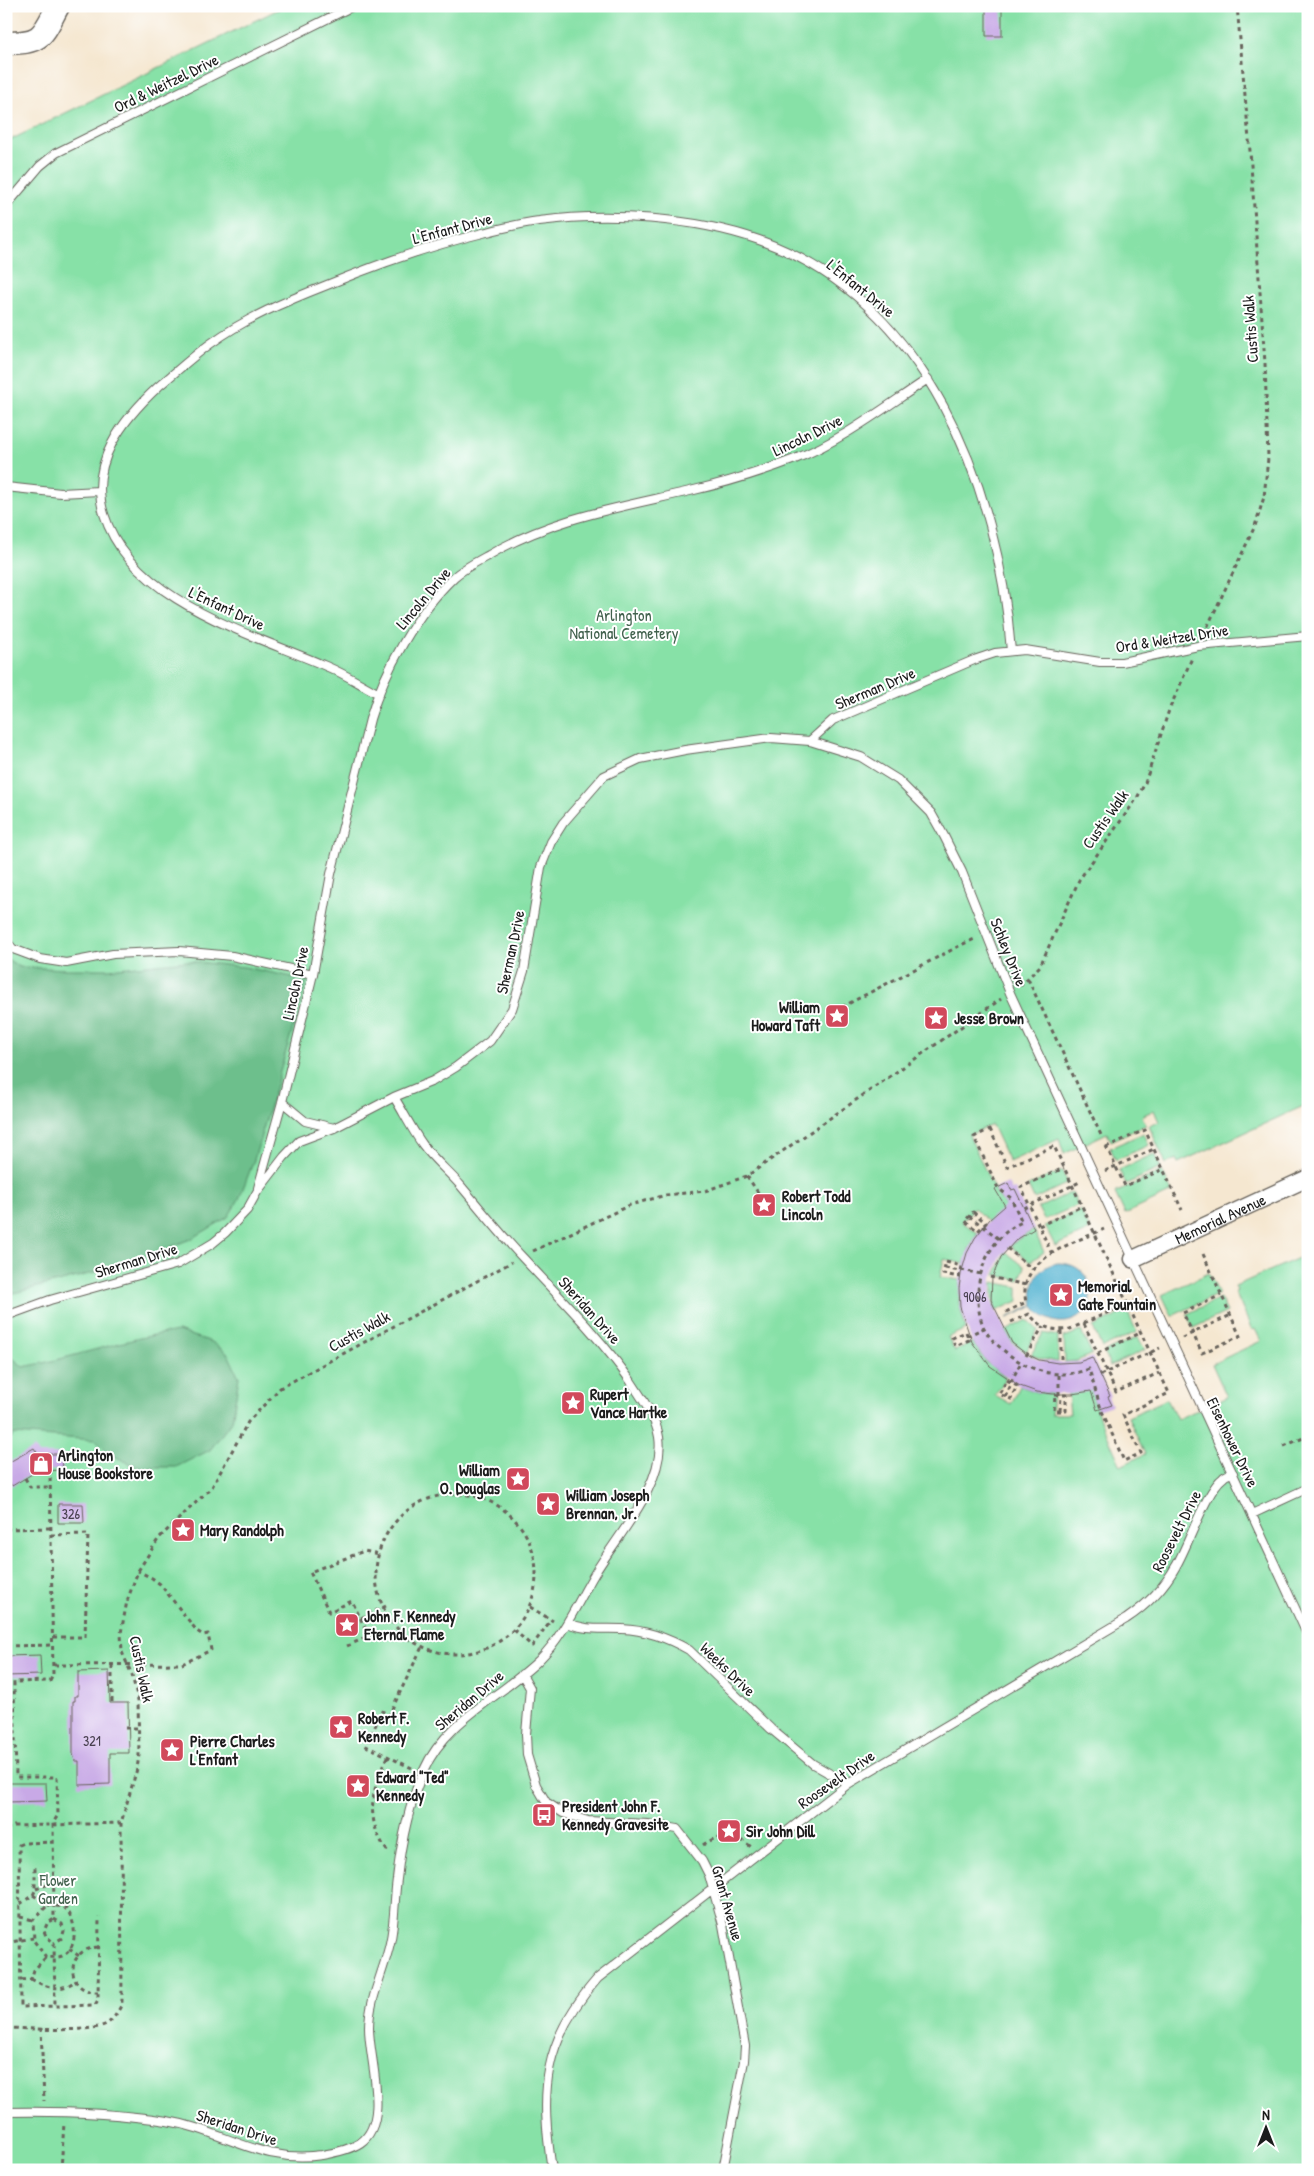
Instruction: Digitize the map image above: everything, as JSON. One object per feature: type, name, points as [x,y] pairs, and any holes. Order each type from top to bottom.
[{"type":"street","points":[[6,43],[28,42],[42,35],[58,6]]},
{"type":"street","name":"Memorial Avenue","points":[[1134,1259],[1308,1178]]},
{"type":"lane","name":"Ord & Weitzel Drive","points":[[6,206],[40,166],[56,153],[353,6]]},
{"type":"lane","name":"L'Enfant Drive","points":[[379,694],[333,669],[205,616],[157,586],[126,554],[113,535],[104,515],[99,491],[101,468],[107,452],[142,402],[209,345],[237,327],[278,305],[398,257],[450,241],[536,221],[578,218],[634,218],[704,225],[763,241],[793,255],[828,276],[883,320],[901,341],[928,379],[961,441],[988,515],[998,553],[1006,602],[1010,651]]},
{"type":"lane","name":"Lincoln Drive","points":[[257,1192],[282,1102],[313,974],[331,874],[370,719],[379,694],[410,631],[430,606],[455,577],[503,546],[557,523],[692,491],[796,458],[833,441],[928,379]]},
{"type":"lane","points":[[6,487],[61,493],[99,491]]},
{"type":"lane","name":"Ord & Weitzel Drive","points":[[1010,651],[1024,650],[1100,662],[1122,662],[1198,646],[1308,636]]},
{"type":"lane","name":"Sherman Drive","points":[[6,1316],[50,1300],[178,1264],[213,1243],[225,1233],[247,1210],[257,1192],[299,1141],[334,1128],[394,1097],[433,1081],[456,1067],[490,1040],[512,1010],[524,971],[539,877],[551,842],[568,816],[604,776],[640,759],[685,750],[771,738],[810,741],[833,720],[974,660],[995,653],[1010,651]]},
{"type":"lane","name":"Schley Drive","points":[[810,741],[861,757],[898,780],[931,813],[962,872],[1010,993],[1134,1259]]},
{"type":"lane","points":[[6,941],[13,949],[40,959],[66,963],[113,954],[179,951],[232,956],[313,974]]},
{"type":"lane","name":"Sheridan Drive","points":[[6,2112],[53,2112],[129,2117],[180,2124],[260,2152],[278,2156],[322,2155],[346,2150],[363,2141],[374,2125],[376,2111],[369,2030],[370,2016],[391,1938],[399,1863],[413,1800],[430,1757],[442,1740],[542,1657],[559,1638],[594,1574],[648,1488],[658,1459],[660,1438],[648,1408],[618,1364],[568,1304],[522,1257],[423,1146],[394,1097]]},
{"type":"lane","points":[[282,1102],[305,1122],[334,1128]]},
{"type":"lane","name":"Eisenhower Drive","points":[[1134,1259],[1193,1391],[1308,1636]]},
{"type":"lane","name":"Roosevelt Drive","points":[[552,2170],[546,2112],[546,2092],[553,2052],[571,2012],[598,1978],[848,1784],[1126,1619],[1146,1605],[1176,1567],[1211,1492],[1223,1477],[1233,1473]]},
{"type":"lane","points":[[1252,1514],[1308,1488]]},
{"type":"lane","name":"Weeks Drive","points":[[568,1623],[591,1630],[621,1629],[646,1632],[673,1641],[689,1650],[771,1729],[813,1764],[848,1784]]},
{"type":"lane","name":"Grant Avenue","points":[[522,1674],[530,1688],[526,1734],[527,1755],[536,1785],[546,1802],[563,1813],[588,1822],[648,1824],[677,1829],[695,1851],[709,1875],[723,1925],[745,2046],[744,2061],[723,2170]]},
{"type":"path","name":"Custis Walk","points":[[1202,636],[1255,526],[1264,497],[1268,458],[1265,363],[1237,6]]},
{"type":"path","name":"Custis Walk","points":[[1020,986],[1043,960],[1072,892],[1086,868],[1133,804],[1145,782],[1169,710],[1193,656]]},
{"type":"path","points":[[842,1007],[963,944],[977,939]]},
{"type":"path","points":[[1028,979],[1101,1135]]},
{"type":"path","points":[[535,1250],[630,1205],[666,1195],[705,1191],[748,1176],[1001,998]]},
{"type":"path","points":[[990,1129],[1007,1167],[1054,1146],[1072,1186],[1169,1393],[1123,1415],[1141,1453],[1124,1461],[1101,1409],[1089,1369],[1059,1375],[1042,1372],[1020,1364],[997,1345],[984,1328],[979,1301],[981,1274],[986,1256],[1009,1229],[1022,1222],[1010,1198],[998,1188],[974,1137],[990,1129]]},
{"type":"path","points":[[1164,1169],[1125,1186],[1106,1146],[1145,1130],[1164,1169],[1182,1210]]},
{"type":"path","points":[[1105,1171],[1154,1149]]},
{"type":"path","points":[[1052,1254],[1021,1187],[1064,1168]]},
{"type":"path","points":[[748,1176],[761,1197]]},
{"type":"path","points":[[1024,1208],[1082,1181]]},
{"type":"path","points":[[1039,1226],[1082,1206]]},
{"type":"path","points":[[973,1212],[986,1222],[982,1226],[977,1231],[965,1221],[973,1212]]},
{"type":"path","points":[[969,1216],[999,1239]]},
{"type":"path","points":[[1006,1312],[1026,1302],[1026,1285],[1032,1269],[1052,1254],[1104,1229]]},
{"type":"path","points":[[1007,1248],[1032,1269]]},
{"type":"path","points":[[1202,1254],[1231,1315],[1240,1336],[1202,1353],[1183,1313],[1221,1295]]},
{"type":"path","name":"Custis Walk","points":[[6,2028],[92,2029],[100,2027],[116,2015],[122,2004],[121,1823],[137,1769],[139,1728],[138,1700],[122,1646],[122,1626],[129,1592],[138,1571],[159,1538],[212,1487],[248,1422],[280,1388],[522,1257]]},
{"type":"path","points":[[960,1270],[959,1277],[943,1274],[944,1268],[960,1270],[981,1274]]},
{"type":"path","points":[[990,1277],[1026,1285]]},
{"type":"path","points":[[1012,1322],[1029,1314],[1043,1326],[1061,1330],[1084,1324],[1137,1300]]},
{"type":"path","points":[[1182,1338],[1231,1315]]},
{"type":"path","points":[[1084,1324],[1116,1392],[1159,1373]]},
{"type":"path","points":[[1026,1356],[1043,1326]]},
{"type":"path","points":[[967,1336],[984,1328]]},
{"type":"path","points":[[1061,1330],[1061,1363]]},
{"type":"path","points":[[966,1332],[967,1336],[969,1340],[955,1346],[952,1338],[966,1332]]},
{"type":"path","points":[[1098,1353],[1140,1333]]},
{"type":"path","points":[[1100,1375],[1160,1348]]},
{"type":"path","points":[[1005,1397],[1020,1364]]},
{"type":"path","points":[[1059,1375],[1060,1411]]},
{"type":"path","points":[[1007,1380],[1011,1383],[1017,1386],[1010,1399],[999,1394],[1007,1380]]},
{"type":"path","points":[[1284,1446],[1308,1436]]},
{"type":"path","points":[[50,1470],[54,1665],[50,1681],[14,1682],[16,1777],[56,1777],[58,1815],[53,1824],[54,1919]]},
{"type":"path","points":[[26,1478],[30,1488],[50,1487]]},
{"type":"path","points":[[450,1494],[484,1499],[511,1515],[529,1540],[536,1570],[530,1607],[514,1630],[495,1643],[475,1651],[449,1653],[422,1647],[398,1629],[380,1595],[376,1580],[380,1554],[382,1543],[394,1524],[404,1513],[420,1502],[434,1496],[450,1494]]},
{"type":"path","points":[[6,1529],[51,1528]]},
{"type":"path","points":[[51,1535],[88,1534],[85,1637],[53,1638]]},
{"type":"path","points":[[347,1646],[369,1636],[361,1618],[352,1601],[329,1612],[310,1572],[364,1551],[380,1554]]},
{"type":"path","points":[[54,1665],[182,1664],[211,1650],[208,1634],[203,1635],[197,1631],[160,1584],[138,1571]]},
{"type":"path","points":[[361,1618],[386,1606]]},
{"type":"path","points":[[514,1630],[532,1646],[553,1622],[530,1607]]},
{"type":"path","points":[[6,1646],[53,1645]]},
{"type":"path","points":[[410,1767],[366,1746],[382,1712],[389,1715],[422,1647]]},
{"type":"path","points":[[112,1666],[112,1703]]},
{"type":"path","points":[[125,1728],[139,1728]]},
{"type":"path","points":[[388,1757],[376,1781],[372,1798],[378,1833],[391,1855]]},
{"type":"path","points":[[6,1829],[14,1826],[121,1823]]},
{"type":"path","points":[[695,1851],[712,1838],[721,1836],[735,1836],[748,1844]]},
{"type":"path","points":[[54,1842],[24,1843],[19,1845],[21,2007],[95,2005],[98,2000],[99,1917]]},
{"type":"path","points":[[20,1904],[33,1895],[36,1889],[34,1880],[35,1864]]},
{"type":"path","points":[[36,1889],[54,1882]]},
{"type":"path","points":[[31,1979],[34,1970],[46,1957],[62,1956],[69,1949],[74,1934],[72,1919],[66,1908],[48,1905],[33,1895]]},
{"type":"path","points":[[46,1957],[33,1938],[33,1920],[48,1905]]},
{"type":"path","points":[[20,1917],[33,1920]]},
{"type":"path","points":[[54,1919],[47,1924],[44,1931],[45,1936],[54,1943]]},
{"type":"path","points":[[54,1919],[62,1924],[64,1933],[62,1938],[54,1943]]},
{"type":"path","points":[[6,1943],[20,1942],[33,1938]]},
{"type":"path","points":[[54,1943],[55,2006]]},
{"type":"path","points":[[98,1947],[86,1950],[79,1956],[72,1968],[75,1981],[87,1990],[98,1992]]},
{"type":"path","points":[[69,1949],[79,1956]]},
{"type":"path","points":[[21,1980],[31,1979],[55,1989],[70,1985],[75,1981]]},
{"type":"path","points":[[41,2028],[45,2104],[65,2124],[61,2170]]},
{"type":"green space","name":"Arlington National Cemetery","points":[[285,6],[1308,6],[1308,1104],[1178,1163],[1176,1159],[1166,1164],[1149,1126],[1159,1122],[1154,1110],[1142,1116],[1146,1125],[1111,1141],[1107,1133],[1064,1154],[1059,1139],[1009,1162],[992,1125],[969,1135],[995,1191],[1006,1207],[988,1222],[974,1208],[962,1222],[978,1233],[969,1249],[964,1264],[944,1259],[940,1277],[960,1280],[959,1303],[966,1329],[948,1337],[955,1351],[972,1342],[987,1363],[1006,1378],[995,1395],[1011,1404],[1020,1386],[1037,1392],[1053,1394],[1051,1414],[1070,1414],[1068,1394],[1091,1390],[1099,1417],[1121,1466],[1145,1454],[1128,1417],[1167,1399],[1177,1419],[1227,1397],[1212,1364],[1261,1341],[1255,1329],[1252,1330],[1235,1292],[1237,1291],[1235,1286],[1308,1254],[1308,2170],[6,2170],[6,142]]},
{"type":"green space","points":[[6,958],[19,967],[68,969],[108,969],[187,961],[244,967],[307,980],[254,1160],[239,1199],[228,1217],[193,1238],[152,1254],[93,1273],[6,1295]]},
{"type":"green space","points":[[1144,1133],[1149,1145],[1116,1160],[1110,1148]]},
{"type":"green space","points":[[1154,1154],[1161,1168],[1126,1184],[1119,1170]]},
{"type":"green space","points":[[1062,1171],[1068,1183],[1034,1199],[1028,1186]]},
{"type":"green space","points":[[1162,1171],[1172,1192],[1125,1214],[1115,1193]]},
{"type":"green space","points":[[1072,1192],[1078,1205],[1044,1220],[1038,1208]]},
{"type":"green space","points":[[1080,1210],[1090,1230],[1055,1246],[1045,1226]]},
{"type":"green space","points":[[1034,1230],[1044,1252],[1030,1262],[1011,1246]]},
{"type":"green space","points":[[1006,1252],[1025,1267],[1019,1280],[995,1275]]},
{"type":"green space","points":[[1209,1273],[1219,1294],[1172,1316],[1162,1295]]},
{"type":"green space","points":[[993,1282],[1018,1287],[1018,1301],[996,1311],[993,1299]]},
{"type":"green space","points":[[1220,1298],[1227,1312],[1193,1328],[1187,1314]]},
{"type":"green space","points":[[1127,1311],[1137,1332],[1102,1348],[1093,1327]]},
{"type":"green space","points":[[1027,1320],[1038,1330],[1026,1352],[1011,1341],[1006,1331]]},
{"type":"green space","points":[[178,1331],[212,1342],[228,1354],[239,1377],[232,1421],[210,1450],[176,1467],[137,1467],[108,1453],[95,1440],[14,1434],[6,1444],[6,1352],[23,1367],[62,1359],[139,1338]]},
{"type":"green space","points":[[1081,1331],[1092,1354],[1077,1361],[1065,1362],[1064,1337]]},
{"type":"green space","points":[[1043,1333],[1058,1336],[1058,1362],[1031,1355]]},
{"type":"green space","points":[[1138,1337],[1145,1350],[1110,1366],[1104,1352]]},
{"type":"water","name":"Memorial Gate Fountain","points":[[1058,1263],[1073,1266],[1083,1273],[1089,1282],[1090,1294],[1088,1305],[1082,1314],[1072,1320],[1059,1322],[1045,1317],[1034,1306],[1007,1318],[1034,1305],[1033,1291],[1036,1278],[1044,1268]]},
{"type":"building","points":[[986,6],[1002,6],[1002,36],[986,36]]},
{"type":"building","points":[[1008,1183],[1011,1190],[1015,1189],[1034,1229],[1016,1240],[1001,1257],[992,1278],[991,1300],[1012,1343],[1025,1353],[1039,1360],[1058,1363],[1079,1362],[1092,1357],[1110,1396],[1108,1397],[1112,1405],[1097,1410],[1091,1391],[1053,1394],[1037,1392],[1020,1386],[990,1366],[972,1342],[960,1307],[959,1288],[961,1274],[967,1253],[975,1238],[990,1219],[1005,1206],[995,1189]]},
{"type":"building","points":[[34,1448],[38,1454],[62,1454],[63,1470],[37,1471],[12,1486],[6,1476],[6,1464]]},
{"type":"building","points":[[58,1504],[83,1504],[84,1523],[58,1523]]},
{"type":"building","points":[[40,1655],[41,1675],[6,1676],[6,1656]]},
{"type":"building","points":[[109,1671],[110,1703],[128,1703],[129,1753],[110,1753],[110,1784],[79,1785],[79,1761],[75,1761],[73,1754],[73,1701],[75,1701],[75,1696],[78,1696],[78,1672]]},
{"type":"building","points":[[7,1783],[46,1783],[47,1801],[7,1802]]},
{"type":"place","name":"William Howard Taft","points":[[837,1016]]},
{"type":"place","name":"Jesse Brown","points":[[936,1018]]},
{"type":"place","name":"Robert Todd Lincoln","points":[[764,1205]]},
{"type":"place","name":"Memorial Gate Fountain","points":[[1061,1295]]},
{"type":"place","name":"Rupert Vance Hartke","points":[[573,1403]]},
{"type":"place","name":"Arlington House Bookstore","points":[[41,1464]]},
{"type":"place","name":"William O. Douglas","points":[[518,1479]]},
{"type":"place","name":"William Joseph Brennan, Jr.","points":[[548,1504]]},
{"type":"place","name":"Mary Randolph","points":[[183,1530]]},
{"type":"place","name":"John F. Kennedy Eternal Flame","points":[[347,1625]]},
{"type":"place","name":"Robert F. Kennedy","points":[[341,1727]]},
{"type":"place","name":"Pierre Charles L'Enfant","points":[[172,1750]]},
{"type":"place","name":"Edward \"Ted\" Kennedy","points":[[358,1786]]},
{"type":"place","name":"President John F. Kennedy Gravesite","points":[[544,1815]]},
{"type":"place","name":"Sir John Dill","points":[[729,1831]]},
{"type":"park label","name":"Flower Garden","points":[[58,1889]]}]
